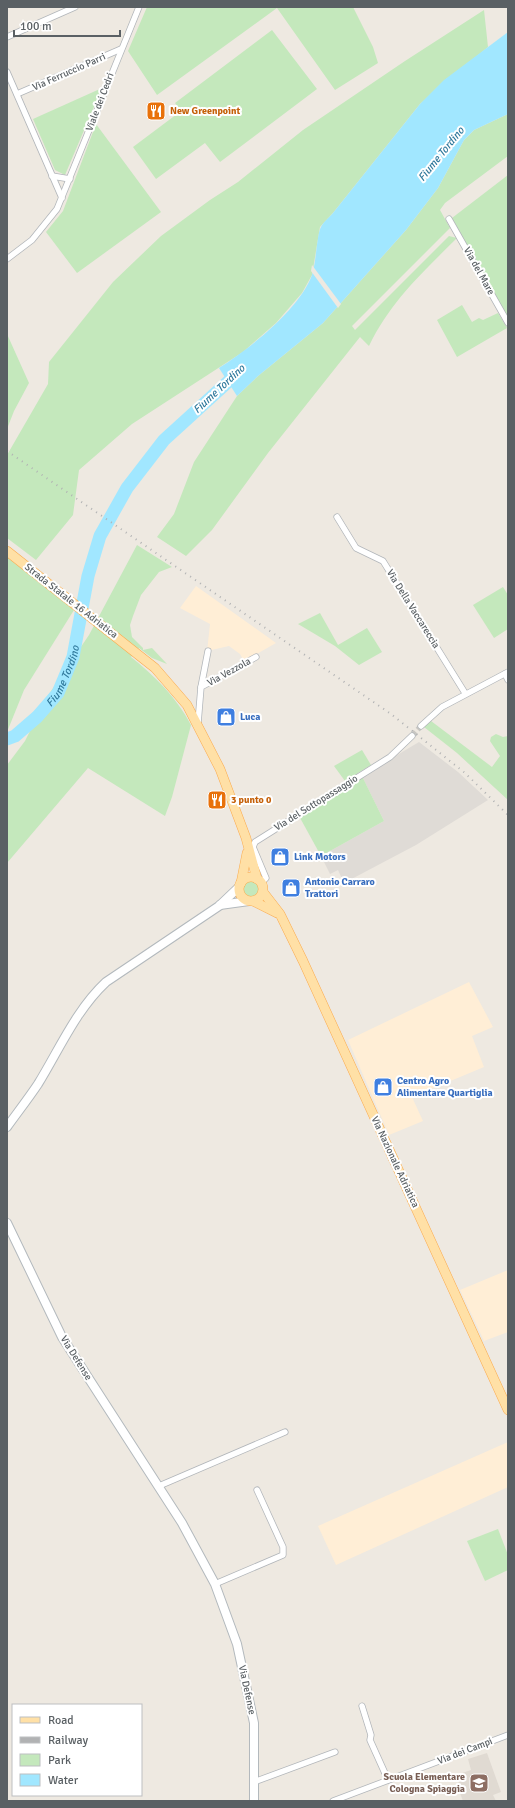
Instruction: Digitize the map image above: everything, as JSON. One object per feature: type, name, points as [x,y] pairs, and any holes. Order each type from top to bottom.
[{"type":"main road","name":"Strada Statale 16 Adriatica","points":[[7,551],[135,652]]},
{"type":"main road","name":"Via Nazionale Adriatica","points":[[135,652],[166,678],[195,719],[220,769],[260,884],[280,914],[303,961],[508,1410]]},
{"type":"main road","name":"Via Nazionale Adriatica","points":[[240,886],[245,869],[248,847]]},
{"type":"main road","points":[[251,901],[260,898],[260,884],[248,878],[240,886],[243,898],[280,914]]},
{"type":"street","points":[[7,37],[75,7]]},
{"type":"street","name":"Viale dei Cedri","points":[[7,260],[32,240],[57,209],[139,7]]},
{"type":"street","name":"Via Ferruccio Parri","points":[[17,94],[121,49]]},
{"type":"street","points":[[7,72],[62,198]]},
{"type":"street","points":[[52,176],[70,179]]},
{"type":"street","name":"Via del Mare","points":[[449,218],[508,323]]},
{"type":"street","name":"Via Della Vaccareccia","points":[[337,517],[356,548],[383,561],[465,693]]},
{"type":"street","name":"Via Vezzola","points":[[195,719],[208,651]]},
{"type":"street","name":"Via Vezzola","points":[[202,687],[256,657]]},
{"type":"street","points":[[421,726],[442,707],[465,693],[507,673],[508,680]]},
{"type":"street","name":"Via del Sottopassaggio","points":[[260,884],[266,878],[253,847],[255,842],[390,757],[412,736]]},
{"type":"street","points":[[7,1127],[37,1086],[93,994],[106,982],[219,906],[240,886]]},
{"type":"street","points":[[219,906],[251,901]]},
{"type":"street","name":"Via Defense","points":[[7,1222],[62,1337],[189,1534],[215,1584],[234,1633],[254,1723],[254,1801]]},
{"type":"street","points":[[159,1486],[285,1432]]},
{"type":"street","points":[[215,1584],[282,1555],[283,1547],[257,1490]]},
{"type":"street","points":[[362,1706],[371,1735],[370,1740],[388,1780]]},
{"type":"street","name":"Via dei Campi","points":[[333,1801],[508,1735]]},
{"type":"street","points":[[254,1782],[335,1752]]},
{"type":"shaded area","points":[[196,586],[276,643],[244,661],[240,654],[229,646],[207,651],[210,624],[180,608]]},
{"type":"shaded area","points":[[419,742],[458,772],[488,800],[416,845],[344,883],[338,870],[330,874],[321,856],[384,821],[362,776]]},
{"type":"shaded area","points":[[469,982],[493,1027],[472,1036],[484,1067],[412,1097],[423,1121],[389,1135],[348,1040]]},
{"type":"shaded area","points":[[508,1270],[508,1332],[484,1341],[460,1290]]},
{"type":"shaded area","points":[[508,1442],[508,1487],[336,1565],[318,1526]]},
{"type":"shaded area","name":"Scuola Elementare Cologna Spiaggia","points":[[487,1753],[501,1792],[493,1795],[496,1801],[463,1801],[460,1793],[462,1792],[456,1775],[471,1770],[468,1759]]},
{"type":"green space","points":[[147,7],[353,7],[373,47],[378,63],[335,90],[277,8],[157,95],[128,51]]},
{"type":"green space","points":[[484,10],[488,47],[420,104],[333,213],[320,227],[312,275],[302,293],[276,323],[243,352],[132,424],[79,470],[73,515],[36,560],[7,538],[7,455],[48,384],[49,362],[113,282],[161,236],[210,200],[238,182],[303,130]]},
{"type":"green space","points":[[272,30],[317,89],[220,162],[205,143],[156,179],[133,147],[181,111],[175,103]]},
{"type":"green space","points":[[102,88],[65,175],[55,170],[33,119]]},
{"type":"green space","points":[[508,114],[508,156],[445,203],[440,210],[450,228],[352,326],[355,330],[449,236],[457,238],[397,301],[377,330],[369,346],[360,337],[268,453],[212,530],[186,556],[157,537],[174,514],[194,462],[237,396],[258,376],[323,323],[406,230],[438,188],[464,140],[474,130]]},
{"type":"green space","points":[[96,124],[161,212],[77,273],[46,232],[63,211]]},
{"type":"green space","points":[[508,175],[508,319],[452,218]]},
{"type":"green space","points":[[462,305],[472,322],[479,318],[483,320],[498,313],[507,328],[457,357],[437,320]]},
{"type":"green space","points":[[7,334],[29,383],[14,411],[7,429]]},
{"type":"green space","points":[[137,545],[172,567],[159,572],[141,595],[130,625],[132,637],[143,648],[143,650],[152,648],[167,664],[152,658],[139,648],[131,657],[165,688],[179,705],[191,725],[172,797],[165,816],[88,768],[7,863],[7,765],[25,741],[47,697],[89,635]]},
{"type":"green space","points":[[7,557],[74,610],[24,690],[7,732]]},
{"type":"green space","points":[[503,587],[508,595],[508,629],[494,638],[473,605]]},
{"type":"green space","points":[[320,613],[338,645],[367,628],[382,652],[359,665],[335,646],[298,624]]},
{"type":"green space","points":[[431,721],[492,767],[500,756],[490,741],[491,737],[496,734],[503,737],[508,736],[508,800],[457,753],[424,727]]},
{"type":"green space","points":[[362,750],[371,765],[345,781],[334,766]]},
{"type":"green space","points":[[362,776],[384,821],[321,856],[299,816]]},
{"type":"green space","points":[[248,880],[256,880],[261,885],[259,896],[256,898],[248,898],[243,893],[243,885]]},
{"type":"green space","points":[[498,1529],[508,1555],[508,1570],[485,1581],[467,1541]]},
{"type":"water","points":[[508,32],[508,114],[474,130],[464,140],[438,188],[406,230],[323,323],[258,376],[237,396],[219,368],[259,339],[285,315],[306,288],[315,264],[318,235],[323,223],[333,213],[420,104],[444,80]]},
{"type":"pier","points":[[312,265],[341,304],[338,308],[311,271]]},
{"type":"waterway","name":"Fiume Tordino","points":[[7,739],[15,736],[37,717],[58,693],[73,657],[88,576],[100,536],[127,488],[164,440],[241,370]]},
{"type":"tunnel","points":[[412,736],[421,726]]},
{"type":"railway","points":[[7,451],[391,714],[465,773],[508,815]]},
{"type":"place","name":"New Greenpoint","points":[[156,111]]},
{"type":"place","name":"Luca","points":[[226,717]]},
{"type":"place","name":"3 punto 0","points":[[217,800]]},
{"type":"place","name":"Link Motors","points":[[280,857]]},
{"type":"place","name":"Antonio Carraro Trattori","points":[[291,888]]},
{"type":"place","name":"Centro Agro Alimentare Quartiglia","points":[[383,1087]]},
{"type":"place","name":"Scuola Elementare Cologna Spiaggia","points":[[479,1783]]}]
